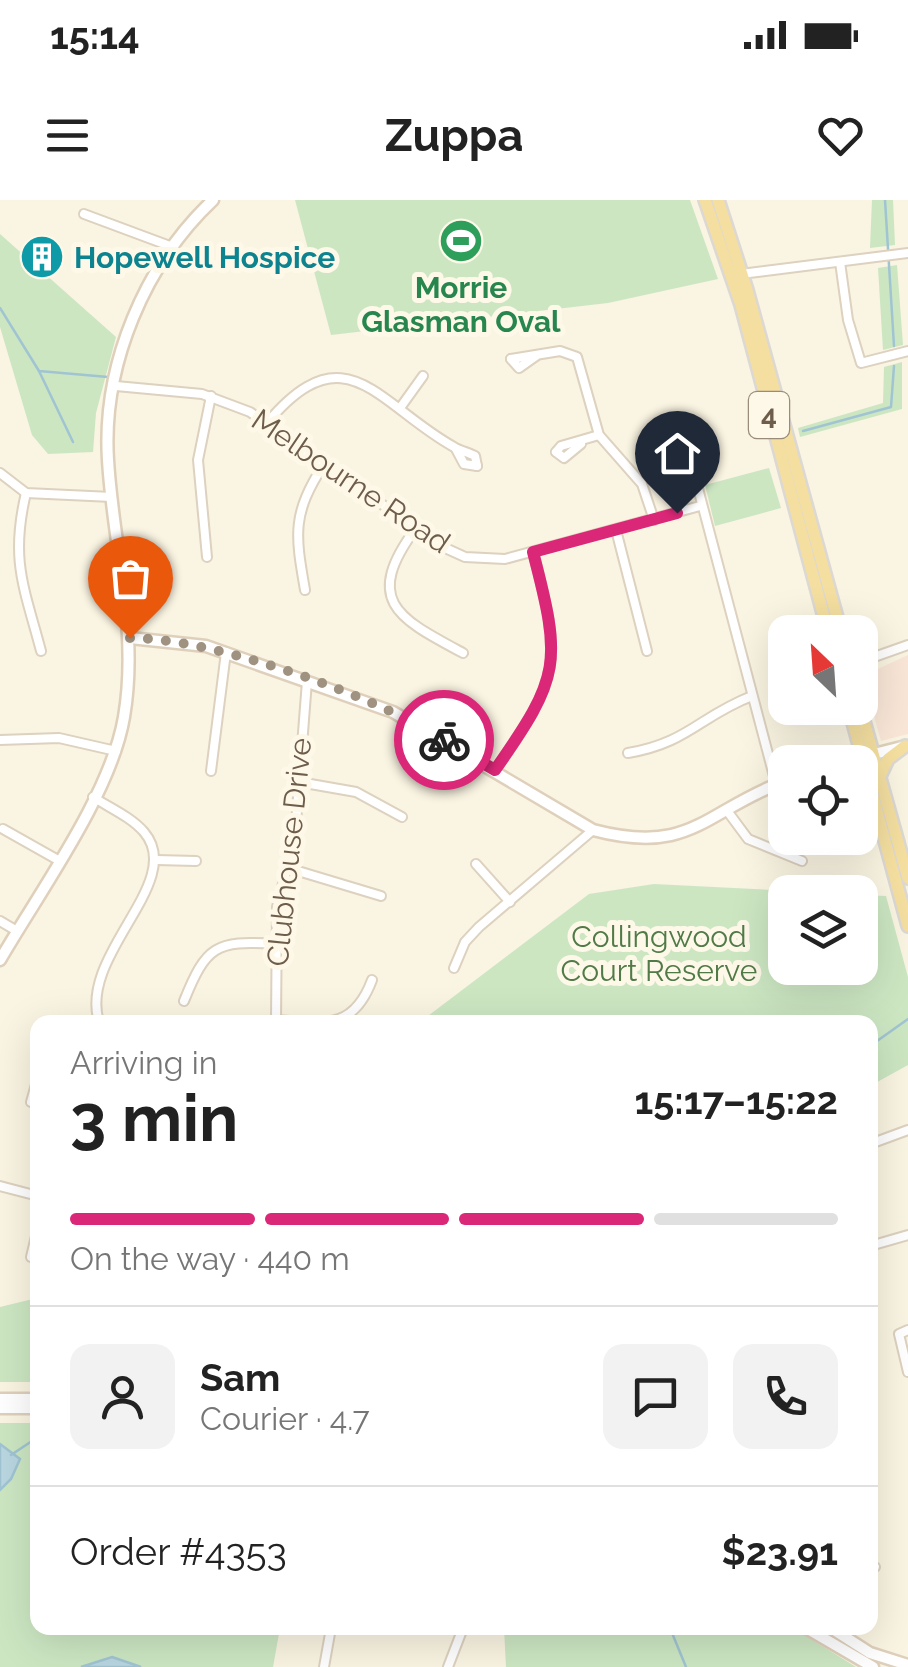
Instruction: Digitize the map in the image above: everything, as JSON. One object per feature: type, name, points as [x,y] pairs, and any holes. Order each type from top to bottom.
[{"type":"main road","name":"4","points":[[704,200],[737,275],[836,615]]},
{"type":"main road","name":"4","points":[[718,200],[824,615]]},
{"type":"main road","points":[[880,777],[888,760],[906,746]]},
{"type":"main road","points":[[878,774],[902,831],[908,878]]},
{"type":"main road","points":[[878,798],[908,926]]},
{"type":"street","points":[[0,960],[94,797],[116,751],[128,692],[130,638],[112,497],[108,422],[145,288],[170,246],[213,200]]},
{"type":"street","points":[[84,214],[170,246]]},
{"type":"street","points":[[737,275],[908,253]]},
{"type":"street","points":[[840,262],[848,320],[861,362],[908,350]]},
{"type":"street","points":[[536,356],[560,351],[580,362],[599,436],[642,484],[654,520]]},
{"type":"street","points":[[400,408],[423,376]]},
{"type":"street","points":[[267,423],[291,395],[328,377],[348,378],[400,408],[456,449]]},
{"type":"street","name":"Melbourne Road","points":[[116,386],[211,396],[267,423],[416,528],[465,557],[504,559],[700,506]]},
{"type":"street","points":[[208,557],[198,460],[211,396]]},
{"type":"street","points":[[580,444],[599,436]]},
{"type":"street","points":[[304,590],[296,518],[304,495],[324,464]]},
{"type":"street","points":[[0,473],[26,493],[112,497]]},
{"type":"street","points":[[694,477],[768,746]]},
{"type":"street","points":[[26,493],[16,556],[41,652]]},
{"type":"street","points":[[416,528],[394,558],[390,578],[396,609],[406,623],[463,653]]},
{"type":"street","points":[[616,530],[648,651]]},
{"type":"street","points":[[495,770],[539,708],[552,666],[549,614],[533,552]]},
{"type":"street","points":[[130,638],[192,642],[393,712],[593,830],[632,839],[666,838],[694,830],[768,790]]},
{"type":"street","points":[[878,655],[908,644]]},
{"type":"street","points":[[211,771],[226,652]]},
{"type":"street","name":"Clubhouse Drive","points":[[276,1015],[274,944],[288,868],[307,681]]},
{"type":"street","points":[[628,753],[676,742],[726,707],[752,696]]},
{"type":"street","points":[[0,740],[58,738],[116,751]]},
{"type":"street","points":[[878,753],[906,746]]},
{"type":"street","points":[[298,782],[356,792],[402,817]]},
{"type":"street","points":[[94,797],[142,830],[156,860],[150,883],[102,966],[96,1015]]},
{"type":"street","points":[[728,812],[748,839],[802,861]]},
{"type":"street","points":[[2,829],[58,860]]},
{"type":"street","points":[[454,968],[464,942],[593,830]]},
{"type":"street","points":[[156,860],[196,861]]},
{"type":"street","points":[[476,864],[510,902]]},
{"type":"street","points":[[288,868],[381,896]]},
{"type":"street","points":[[0,922],[17,931]]},
{"type":"street","points":[[184,1001],[194,976],[217,948],[232,942],[274,944]]},
{"type":"street","points":[[348,1015],[357,1009],[372,980]]},
{"type":"street","points":[[878,1141],[908,1130]]},
{"type":"street","points":[[0,1186],[30,1194]]},
{"type":"street","points":[[878,1244],[908,1235]]},
{"type":"street","points":[[908,1330],[899,1334],[908,1372]]},
{"type":"street","points":[[0,1399],[30,1398]]},
{"type":"street","points":[[0,1408],[30,1408]]},
{"type":"street","points":[[324,1667],[330,1635]]},
{"type":"street","points":[[448,1667],[460,1635]]},
{"type":"street","points":[[822,1635],[873,1667]]},
{"type":"street","points":[[842,1635],[870,1653],[908,1665]]},
{"type":"shaded area","points":[[908,655],[908,734],[881,741],[877,725],[878,669]]},
{"type":"green space","points":[[295,200],[690,200],[718,279],[608,303],[331,335]]},
{"type":"green space","points":[[872,200],[893,200],[895,245],[870,248]]},
{"type":"green space","points":[[0,234],[116,337],[96,413],[93,452],[48,454],[32,435],[0,327]]},
{"type":"green space","points":[[897,265],[903,345],[883,350],[878,268]]},
{"type":"green space","points":[[902,362],[902,409],[800,437],[798,428],[883,403],[884,367]]},
{"type":"green space","points":[[769,468],[781,508],[715,526],[705,485]]},
{"type":"green space","name":"Collingwood Court Reserve","points":[[654,884],[768,890],[768,985],[878,985],[878,896],[886,896],[908,977],[908,1065],[878,1082],[878,1015],[429,1015],[589,894]]},
{"type":"green space","points":[[30,1300],[30,1382],[0,1382],[0,1307]]},
{"type":"green space","points":[[0,1423],[30,1423],[30,1635],[279,1635],[273,1667],[0,1667]]},
{"type":"green space","points":[[504,1635],[804,1635],[856,1667],[506,1667]]},
{"type":"water","points":[[0,1444],[20,1459],[11,1479],[0,1490]]},
{"type":"water","points":[[112,1657],[141,1667],[81,1667]]},
{"type":"waterway","points":[[885,200],[894,346]]},
{"type":"waterway","points":[[0,308],[39,371],[108,377]]},
{"type":"waterway","points":[[803,431],[891,407],[894,366]]},
{"type":"waterway","points":[[39,371],[73,442]]},
{"type":"waterway","points":[[878,1040],[908,1019]]},
{"type":"waterway","points":[[11,1455],[30,1442]]},
{"type":"waterway","points":[[673,1635],[686,1667]]},
{"type":"way so far","points":[[130,638],[192,642],[226,652],[393,712],[444,740]]},
{"type":"place","name":"Morrie Glasman Oval","points":[[461,241]]},
{"type":"place","name":"Hopewell Hospice","points":[[42,257]]},
{"type":"route","points":[[444,740],[495,770],[539,708],[552,666],[549,614],[533,552],[677,513]]}]
